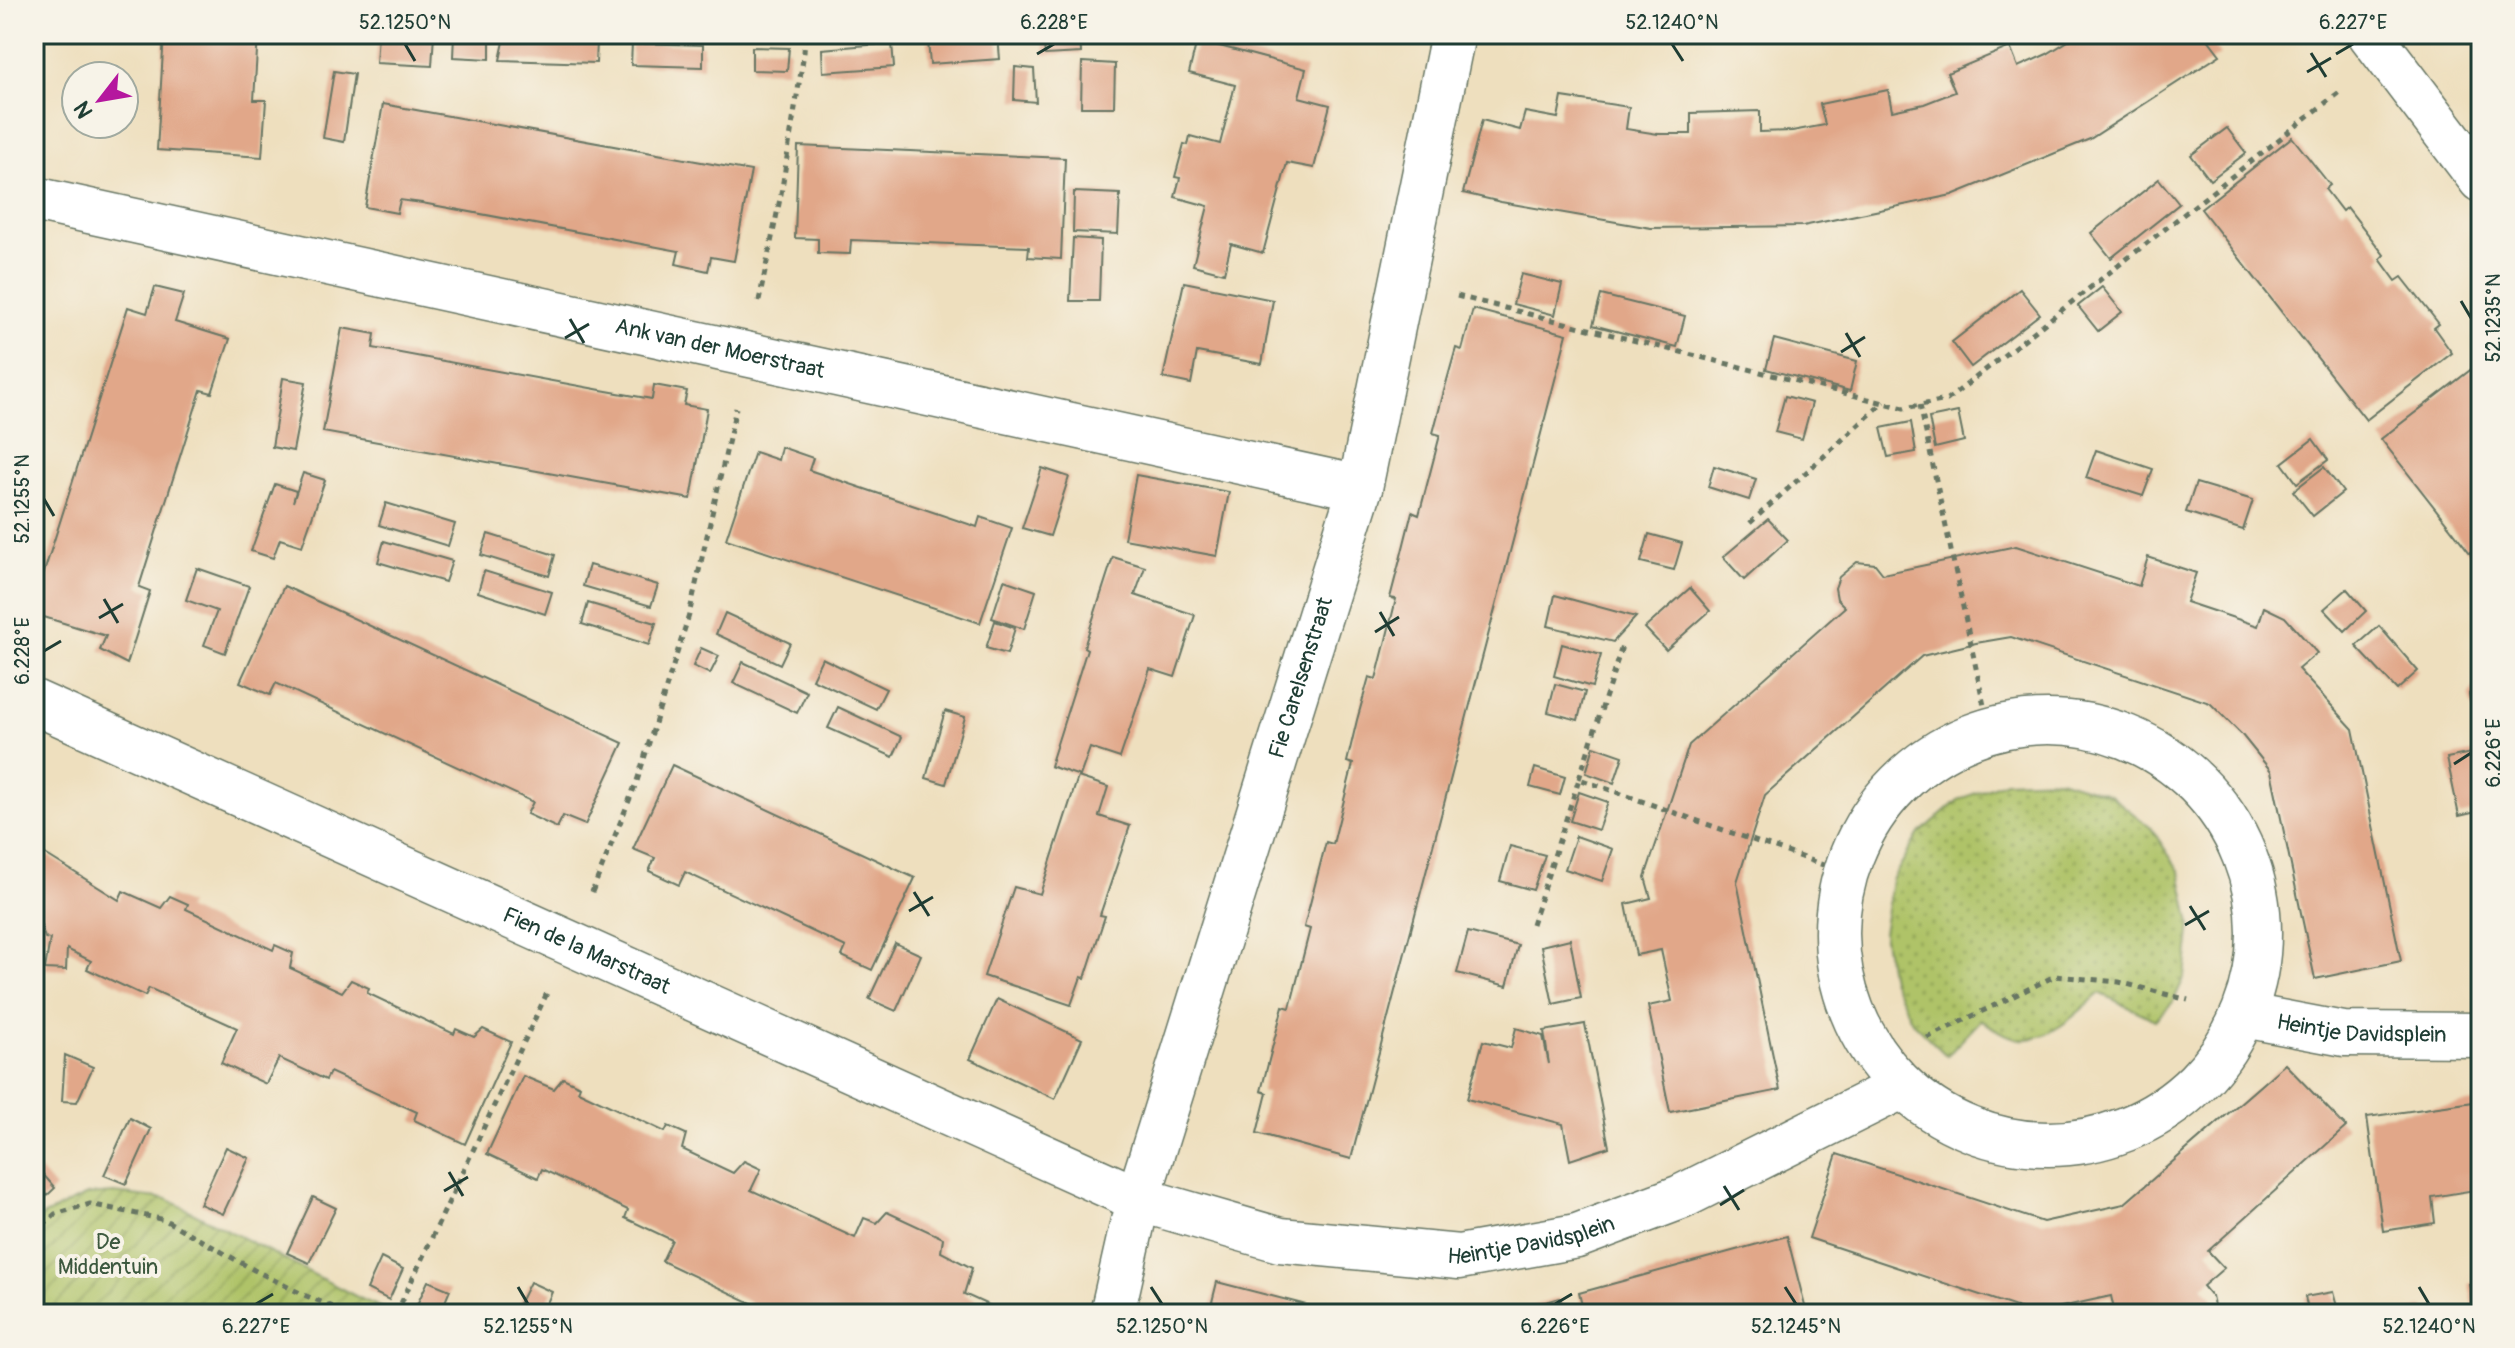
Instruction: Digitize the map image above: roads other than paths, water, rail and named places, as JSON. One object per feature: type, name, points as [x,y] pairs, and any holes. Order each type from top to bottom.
[{"type":"street","name":"Fie Carelsenstraat","points":[[1112,1314],[1138,1199],[1360,488],[1453,34]]},
{"type":"street","points":[[2378,45],[2481,180]]},
{"type":"street","name":"Ank van der Moerstraat","points":[[34,199],[1360,488]]},
{"type":"street","name":"Fien de la Marstraat","points":[[34,702],[1138,1199]]},
{"type":"street","name":"Heintje Davidsplein","points":[[2044,720],[2135,740],[2192,778],[2220,810],[2240,845],[2253,879],[2259,925],[2258,961],[2243,1015],[2231,1041],[2208,1072],[2174,1104],[2145,1122],[2105,1138],[2069,1145],[1984,1137],[1890,1074],[1858,1030],[1835,954],[1843,872],[1876,806],[1938,750],[1964,737],[2003,725],[2044,720]]},
{"type":"street","name":"Heintje Davidsplein","points":[[2243,1015],[2344,1034],[2481,1035]]},
{"type":"street","name":"Heintje Davidsplein","points":[[1138,1199],[1280,1240],[1459,1257],[1577,1236],[1681,1197],[1890,1074]]},
{"type":"park label","name":"De Middentuin","points":[[108,1254]]}]
